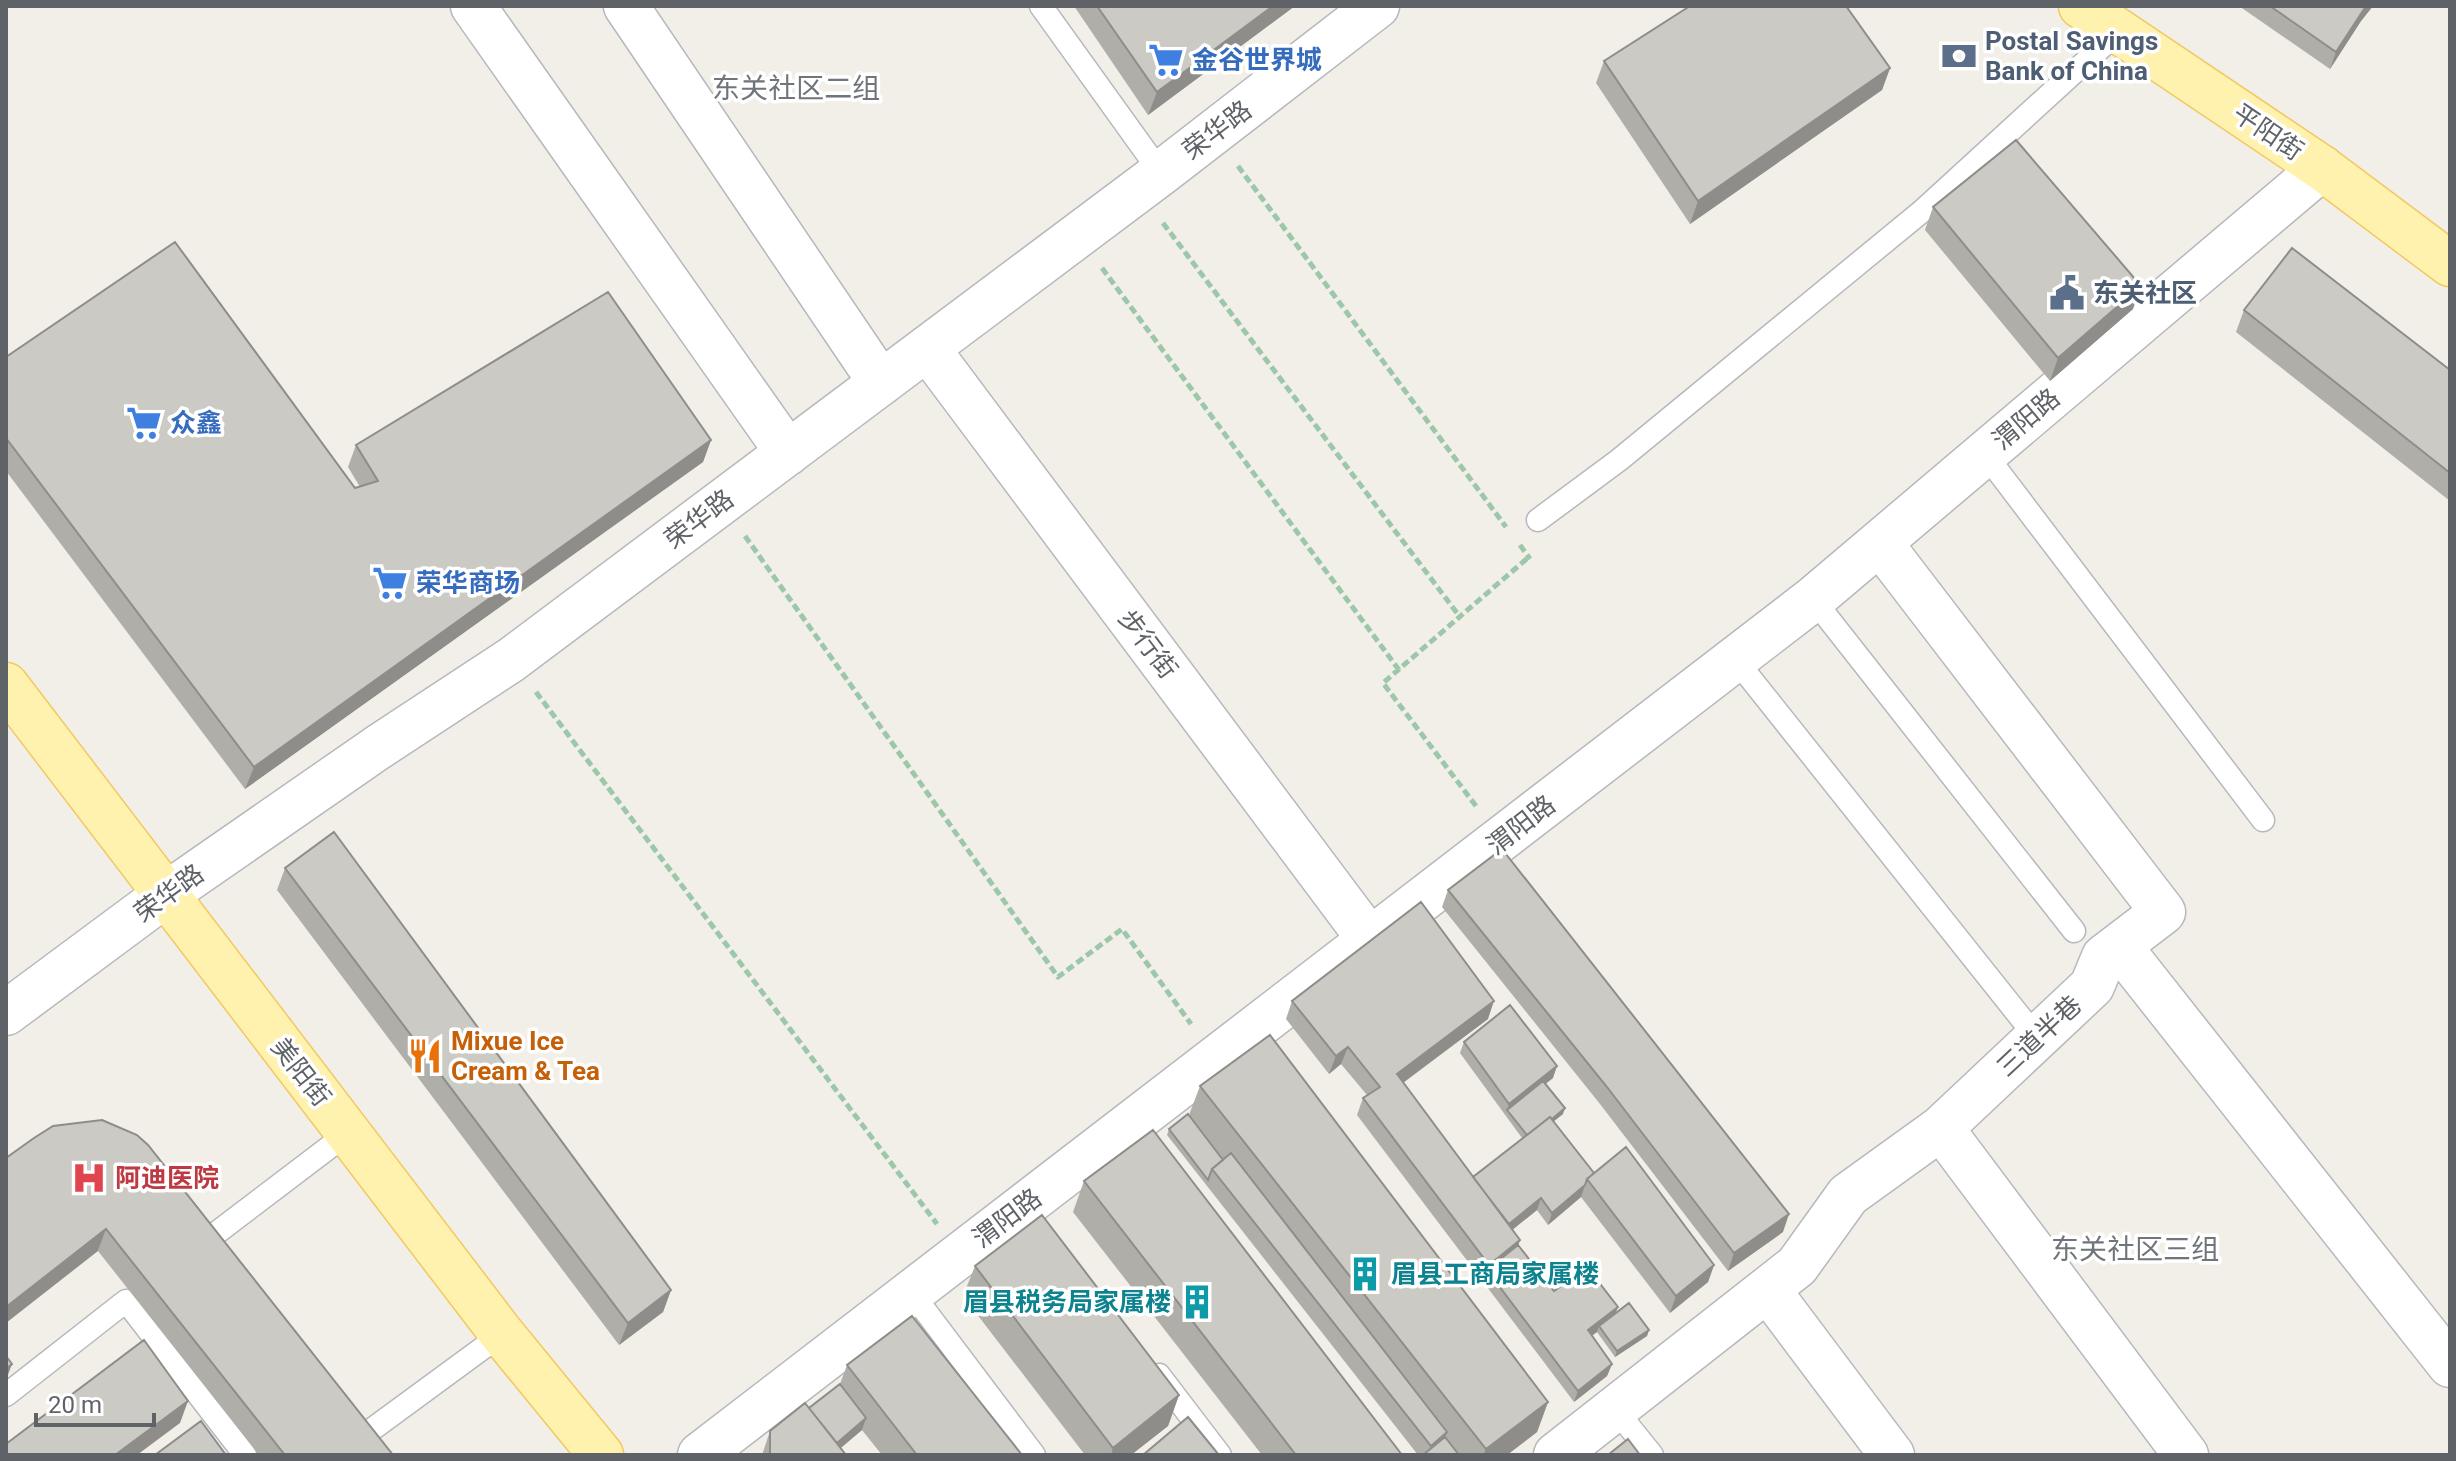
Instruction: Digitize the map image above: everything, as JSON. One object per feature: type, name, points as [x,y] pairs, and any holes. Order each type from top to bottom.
[{"type":"main road","name":"平阳街","points":[[2081,6],[2322,168],[2449,262]]},
{"type":"main road","name":"美阳街","points":[[6,685],[502,1334],[601,1455]]},
{"type":"street","points":[[473,6],[788,453]]},
{"type":"street","points":[[626,6],[881,383]]},
{"type":"street","name":"荣华路","points":[[6,1013],[165,895],[377,748],[511,660],[1150,182],[1377,6]]},
{"type":"street","name":"渭阳路","points":[[700,1455],[960,1254],[1033,1208],[1137,1129],[1217,1059],[1263,1033],[1370,940],[1813,599],[2322,168]]},
{"type":"street","name":"步行街","points":[[927,348],[1370,940]]},
{"type":"street","name":"三道半巷","points":[[1556,1455],[1797,1266],[1848,1195],[1941,1128],[2092,986],[2104,957],[2163,912],[1880,543]]},
{"type":"street","points":[[2119,946],[2450,1365]]},
{"type":"street","points":[[1941,1128],[2186,1455]]},
{"type":"street","points":[[1768,1290],[1892,1455]]},
{"type":"lane","points":[[1041,6],[1150,182]]},
{"type":"lane","points":[[1538,520],[1631,450],[1921,212],[2118,32]]},
{"type":"lane","points":[[1985,454],[2263,820]]},
{"type":"lane","points":[[1813,599],[2074,931]]},
{"type":"lane","points":[[1735,659],[2037,1038]]},
{"type":"lane","points":[[175,1264],[348,1133]]},
{"type":"lane","points":[[911,1292],[1034,1455]]},
{"type":"lane","points":[[6,1395],[132,1297],[245,1455]]},
{"type":"lane","points":[[337,1455],[502,1334]]},
{"type":"lane","points":[[1147,1359],[1220,1455]]},
{"type":"lane","points":[[1615,1409],[1652,1455]]},
{"type":"lane","points":[[1172,1437],[1193,1420]]},
{"type":"path","points":[[1214,133],[1530,559]]},
{"type":"path","points":[[1150,182],[1460,617]]},
{"type":"path","points":[[1078,235],[1399,670]]},
{"type":"path","points":[[721,502],[1058,977],[1122,929],[1217,1059]]},
{"type":"path","points":[[1502,840],[1383,683],[1530,559],[1538,520]]},
{"type":"path","points":[[511,660],[960,1254]]},
{"type":"building","name":"金谷世界城","points":[[1097,6],[1273,6],[1157,92]]},
{"type":"building","points":[[1690,6],[1846,6],[1890,68],[1698,201],[1604,61]]},
{"type":"building","points":[[2270,6],[2366,6],[2336,52]]},
{"type":"building","points":[[2016,140],[2141,286],[2058,358],[1933,207]]},
{"type":"building","points":[[175,242],[355,488],[378,481],[356,445],[608,292],[711,440],[254,767],[6,438],[6,357]]},
{"type":"building","points":[[2292,248],[2450,370],[2450,473],[2244,310]]},
{"type":"building","points":[[334,832],[671,1290],[628,1323],[285,868]]},
{"type":"building","points":[[1502,849],[1789,1214],[1734,1253],[1607,1087],[1448,890]]},
{"type":"building","points":[[1421,902],[1494,1001],[1397,1074],[1520,1240],[1489,1265],[1363,1098],[1380,1087],[1348,1047],[1336,1056],[1292,1001]]},
{"type":"building","points":[[1510,1005],[1557,1066],[1509,1104],[1464,1042]]},
{"type":"building","name":"眉县工商局家属楼","points":[[1270,1035],[1548,1402],[1486,1449],[1200,1086]]},
{"type":"building","points":[[1543,1081],[1565,1108],[1527,1135],[1507,1110]]},
{"type":"building","points":[[1188,1114],[1223,1160],[1212,1169],[1208,1180],[1169,1129]]},
{"type":"building","points":[[1550,1117],[1594,1173],[1585,1185],[1552,1213],[1541,1198],[1509,1224],[1473,1177]]},
{"type":"building","points":[[102,1120],[137,1135],[148,1145],[393,1455],[285,1455],[106,1229],[6,1307],[6,1158],[53,1126]]},
{"type":"building","name":"眉县税务局家属楼","points":[[1153,1130],[1402,1455],[1296,1455],[1084,1181]]},
{"type":"building","points":[[1626,1147],[1714,1265],[1676,1296],[1587,1179]]},
{"type":"building","points":[[1231,1153],[1447,1432],[1431,1446],[1212,1169]]},
{"type":"building","points":[[1042,1215],[1179,1395],[1113,1448],[975,1266]]},
{"type":"building","points":[[1518,1245],[1554,1291],[1587,1267],[1618,1307],[1588,1330],[1612,1364],[1578,1391],[1487,1270]]},
{"type":"building","points":[[1629,1303],[1649,1330],[1617,1351],[1599,1326]]},
{"type":"building","points":[[912,1316],[1022,1455],[917,1455],[847,1365]]},
{"type":"building","points":[[144,1340],[188,1401],[115,1455],[6,1455],[6,1444]]},
{"type":"building","points":[[840,1384],[866,1418],[837,1443],[809,1408]]},
{"type":"building","points":[[805,1403],[846,1455],[770,1455],[770,1431]]},
{"type":"building","points":[[1188,1417],[1219,1455],[1143,1455]]},
{"type":"building","points":[[201,1421],[226,1455],[155,1455]]},
{"type":"building","points":[[1445,1437],[1459,1455],[1423,1455]]},
{"type":"building","points":[[1628,1439],[1640,1455],[1608,1455]]},
{"type":"place","name":"Postal Savings Bank of China","points":[[1959,56]]},
{"type":"place","name":"金谷世界城","points":[[1166,60]]},
{"type":"place","name":"东关社区","points":[[2067,293]]},
{"type":"place","name":"众鑫","points":[[144,423]]},
{"type":"place","name":"荣华商场","points":[[390,583]]},
{"type":"place","name":"Mixue Ice Cream & Tea","points":[[425,1056]]},
{"type":"place","name":"阿迪医院","points":[[89,1178]]},
{"type":"place","name":"眉县工商局家属楼","points":[[1365,1274]]},
{"type":"place","name":"眉县税务局家属楼","points":[[1197,1302]]},
{"type":"district","name":"东关社区二组","points":[[796,88]]},
{"type":"district","name":"东关社区三组","points":[[2135,1249]]}]
